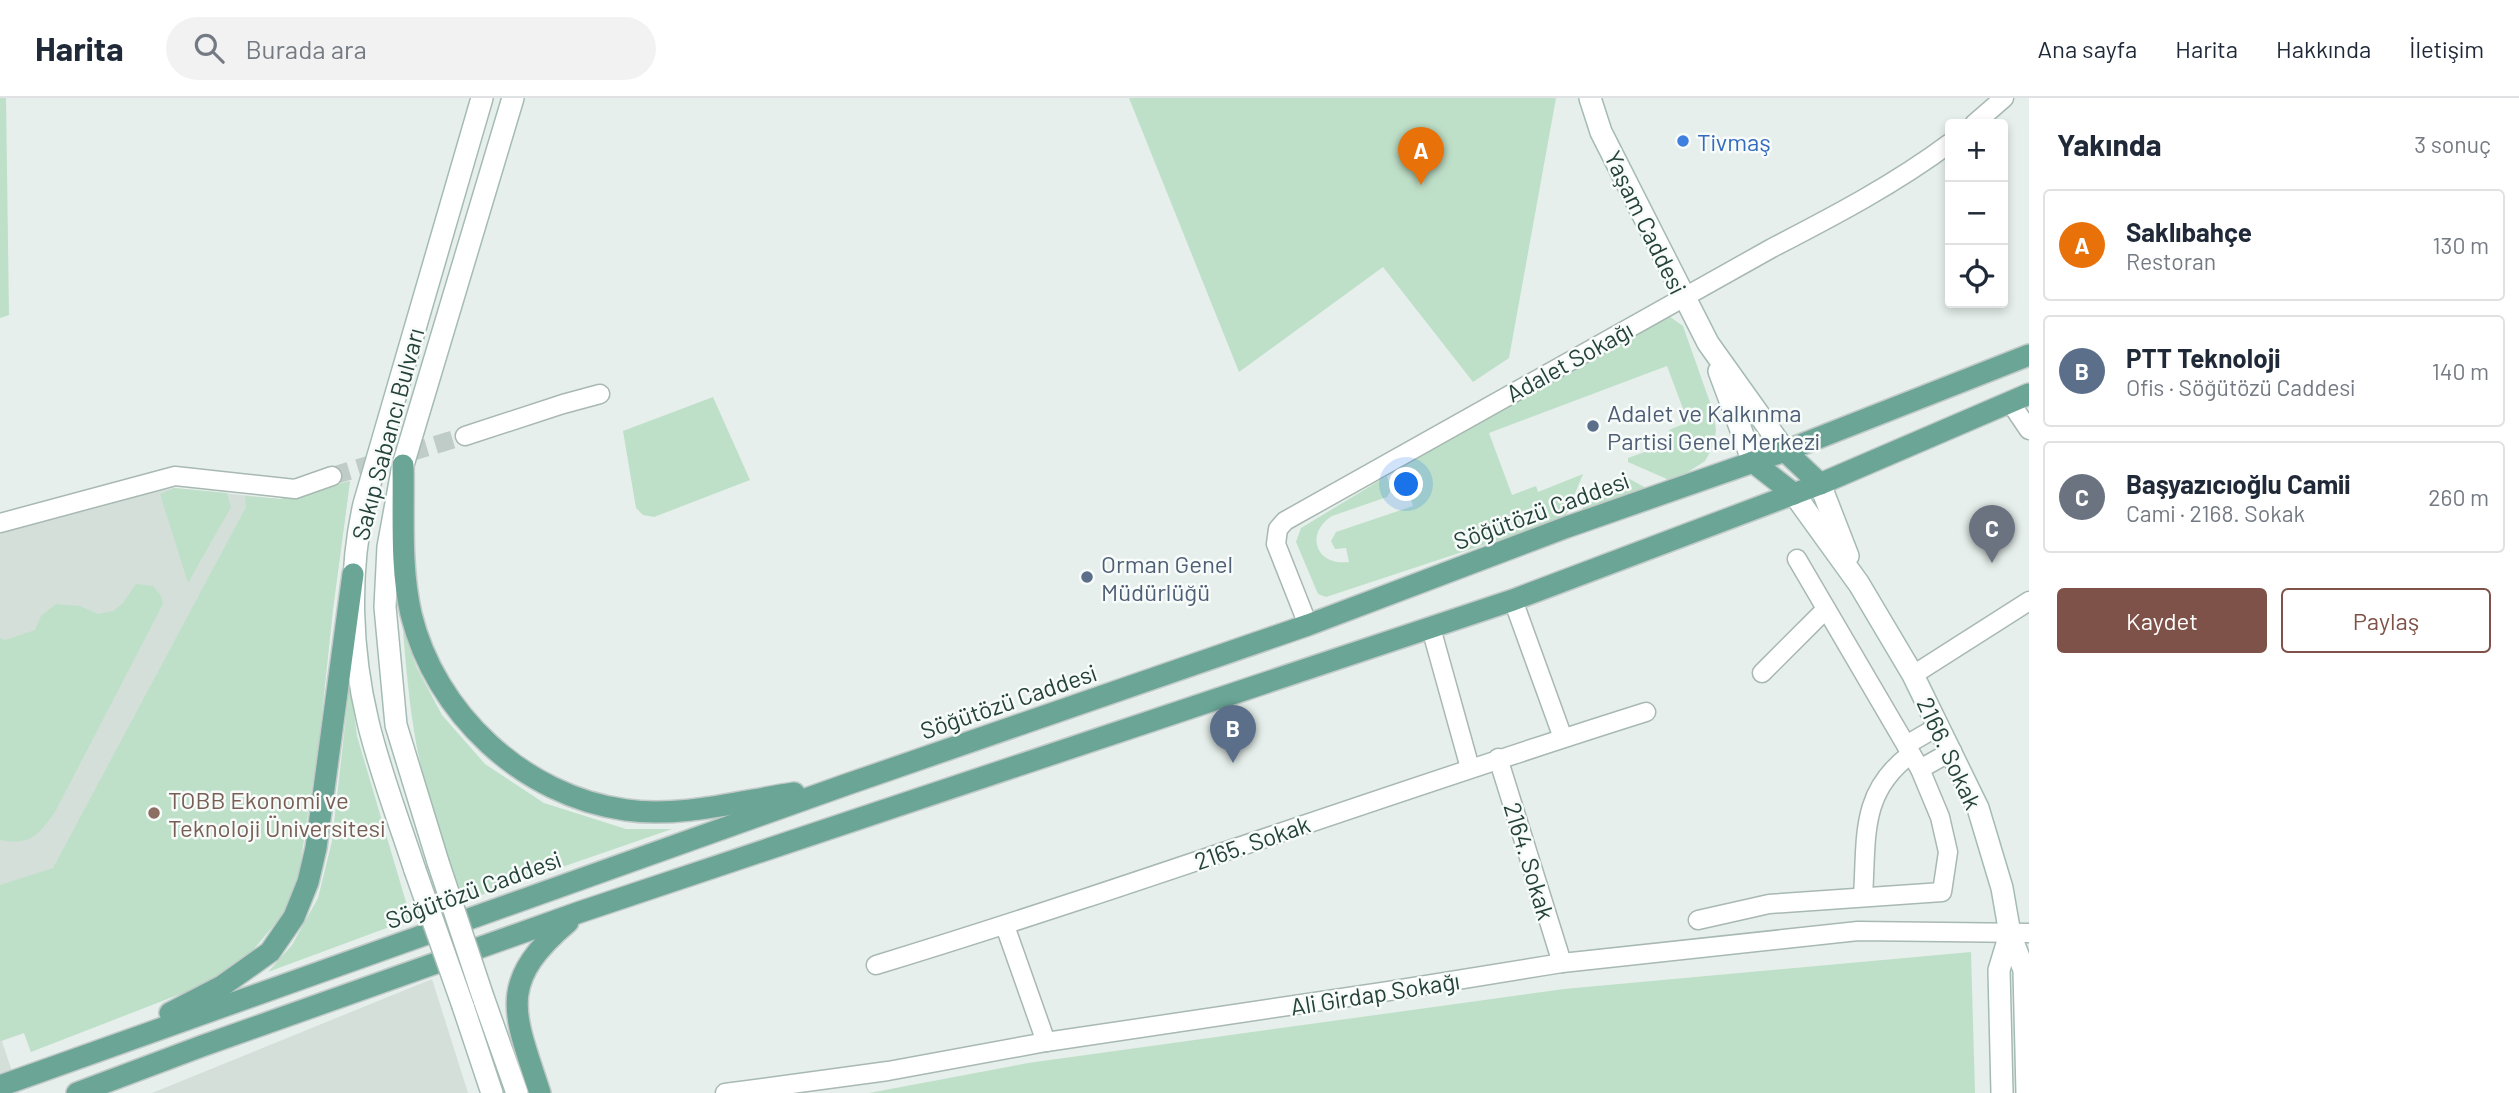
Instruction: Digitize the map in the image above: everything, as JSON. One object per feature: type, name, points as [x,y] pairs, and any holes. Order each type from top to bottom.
[{"type":"main road","name":"Söğütözü Caddesi","points":[[0,1086],[845,785],[1308,625],[1567,527],[1785,451],[2029,355]]},
{"type":"main road","points":[[78,1093],[202,1046],[580,912],[1513,600],[1820,484],[2020,398]]},
{"type":"main road","points":[[1785,451],[1820,484]]},
{"type":"main road","points":[[1754,462],[1794,494]]},
{"type":"main road","points":[[403,465],[406,581],[419,643],[434,675],[453,702],[482,739],[515,766],[557,790],[625,810],[665,812],[845,785]]},
{"type":"main road","points":[[96,1051],[222,986],[270,952],[294,917],[308,882],[317,848],[353,574]]},
{"type":"main road","points":[[540,1093],[517,1017],[518,984],[546,941],[580,912]]},
{"type":"street","name":"Sakıp Sabancı Bulvarı","points":[[482,98],[364,504],[356,539],[353,574],[359,681],[366,713],[415,870],[492,1093]]},
{"type":"street","name":"Sakıp Sabancı Bulvarı","points":[[513,98],[403,465],[388,547],[385,607],[396,725],[438,862],[517,1093]]},
{"type":"street","name":"Yaşam Caddesi","points":[[1590,98],[1601,132],[1683,298],[1708,342],[1785,451]]},
{"type":"street","points":[[1980,119],[2004,98]]},
{"type":"street","name":"Adalet Sokağı","points":[[1308,625],[1276,544],[1278,529],[1285,521],[1840,213],[1907,174],[1945,147]]},
{"type":"street","name":"Yaşam Caddesi","points":[[1708,342],[1754,462]]},
{"type":"street","points":[[465,436],[600,394]]},
{"type":"street","points":[[2020,398],[2029,430]]},
{"type":"street","points":[[0,523],[174,476],[295,489],[332,476]]},
{"type":"street","name":"2166. Sokak","points":[[1820,484],[1859,584]]},
{"type":"street","name":"2166. Sokak","points":[[1794,494],[1859,584],[1913,675],[1978,808],[2002,888],[2020,933],[2024,970],[2027,1093]]},
{"type":"street","points":[[1698,920],[1769,904],[1942,892],[1948,852],[1940,817],[1912,756],[1797,559]]},
{"type":"street","points":[[1513,600],[1563,738]]},
{"type":"street","points":[[1913,675],[2029,601]]},
{"type":"street","points":[[1762,673],[1826,609]]},
{"type":"street","points":[[1431,628],[1469,768]]},
{"type":"street","name":"2165. Sokak","points":[[876,965],[1005,926],[1498,758],[1646,712]]},
{"type":"street","points":[[1863,896],[1871,805],[1882,782],[1896,765],[1912,756],[1939,726]]},
{"type":"street","points":[[1912,756],[1952,751]]},
{"type":"street","name":"2164. Sokak","points":[[1498,758],[1562,963]]},
{"type":"street","points":[[1005,926],[1046,1042]]},
{"type":"street","name":"Ali Girdap Sokağı","points":[[725,1093],[888,1071],[1046,1042],[1562,963],[1858,931],[2020,933]]},
{"type":"street","points":[[2003,1093],[1999,970],[2020,933]]},
{"type":"shaded area","name":"TOBB Ekonomi ve Teknoloji Üniversitesi","points":[[350,481],[319,741],[297,885],[280,918],[31,1052],[24,1033],[2,1041],[19,1093],[0,1093],[0,534],[99,504],[174,488],[280,499]]},
{"type":"shaded area","points":[[432,979],[468,1093],[152,1093]]},
{"type":"green space","points":[[0,98],[6,98],[9,315],[0,318]]},
{"type":"green space","points":[[1129,98],[1556,98],[1509,358],[1473,382],[1383,267],[1239,372]]},
{"type":"green space","points":[[1666,314],[1683,326],[1713,411],[1716,430],[1714,445],[1705,461],[1685,474],[1669,480],[1628,462],[1628,458],[1672,442],[1669,430],[1688,422],[1667,366],[1489,433],[1512,495],[1536,486],[1538,492],[1583,474],[1565,518],[1326,597],[1318,594],[1296,542],[1301,528],[1387,476],[1391,490],[1387,497],[1332,516],[1318,531],[1318,547],[1322,554],[1337,562],[1349,562],[1346,548],[1335,549],[1331,541],[1336,532],[1413,506],[1401,467],[1655,315]]},
{"type":"green space","points":[[713,397],[750,480],[654,517],[643,515],[636,508],[623,431]]},
{"type":"green space","points":[[1626,477],[1646,488],[1580,513],[1593,489]]},
{"type":"green space","name":"TOBB Ekonomi ve Teknoloji Üniversitesi","points":[[350,481],[319,741],[297,885],[280,918],[248,956],[201,986],[31,1052],[24,1033],[0,1041],[0,885],[53,868],[246,507],[245,496],[280,499]]},
{"type":"green space","points":[[174,488],[227,493],[231,507],[188,583],[160,494]]},
{"type":"green space","points":[[136,584],[153,586],[161,596],[163,604],[55,812],[33,837],[19,841],[0,840],[0,638],[5,640],[35,630],[41,616],[56,604],[80,606],[98,614],[113,611],[123,603]]},
{"type":"green space","points":[[403,631],[417,668],[442,715],[485,764],[544,803],[626,829],[672,829],[464,901],[441,837],[418,754]]},
{"type":"green space","points":[[350,681],[357,736],[411,919],[268,972],[292,945],[318,898],[332,841]]},
{"type":"green space","points":[[1971,952],[1975,1093],[869,1093],[1028,1063],[1564,989]]},
{"type":"tunnel","points":[[332,476],[465,436]]},
{"type":"place","name":"Tivmaş","points":[[1683,141]]},
{"type":"place","name":"Saklıbahçe","points":[[1421,185]]},
{"type":"place","name":"Adalet ve Kalkınma Partisi Genel Merkezi","points":[[1593,426]]},
{"type":"place","name":"Başyazıcıoğlu Camii","points":[[1992,563]]},
{"type":"place","name":"Orman Genel Müdürlüğü","points":[[1087,577]]},
{"type":"place","name":"PTT Teknoloji","points":[[1233,763]]},
{"type":"place","name":"TOBB Ekonomi ve Teknoloji Üniversitesi","points":[[154,813]]}]
